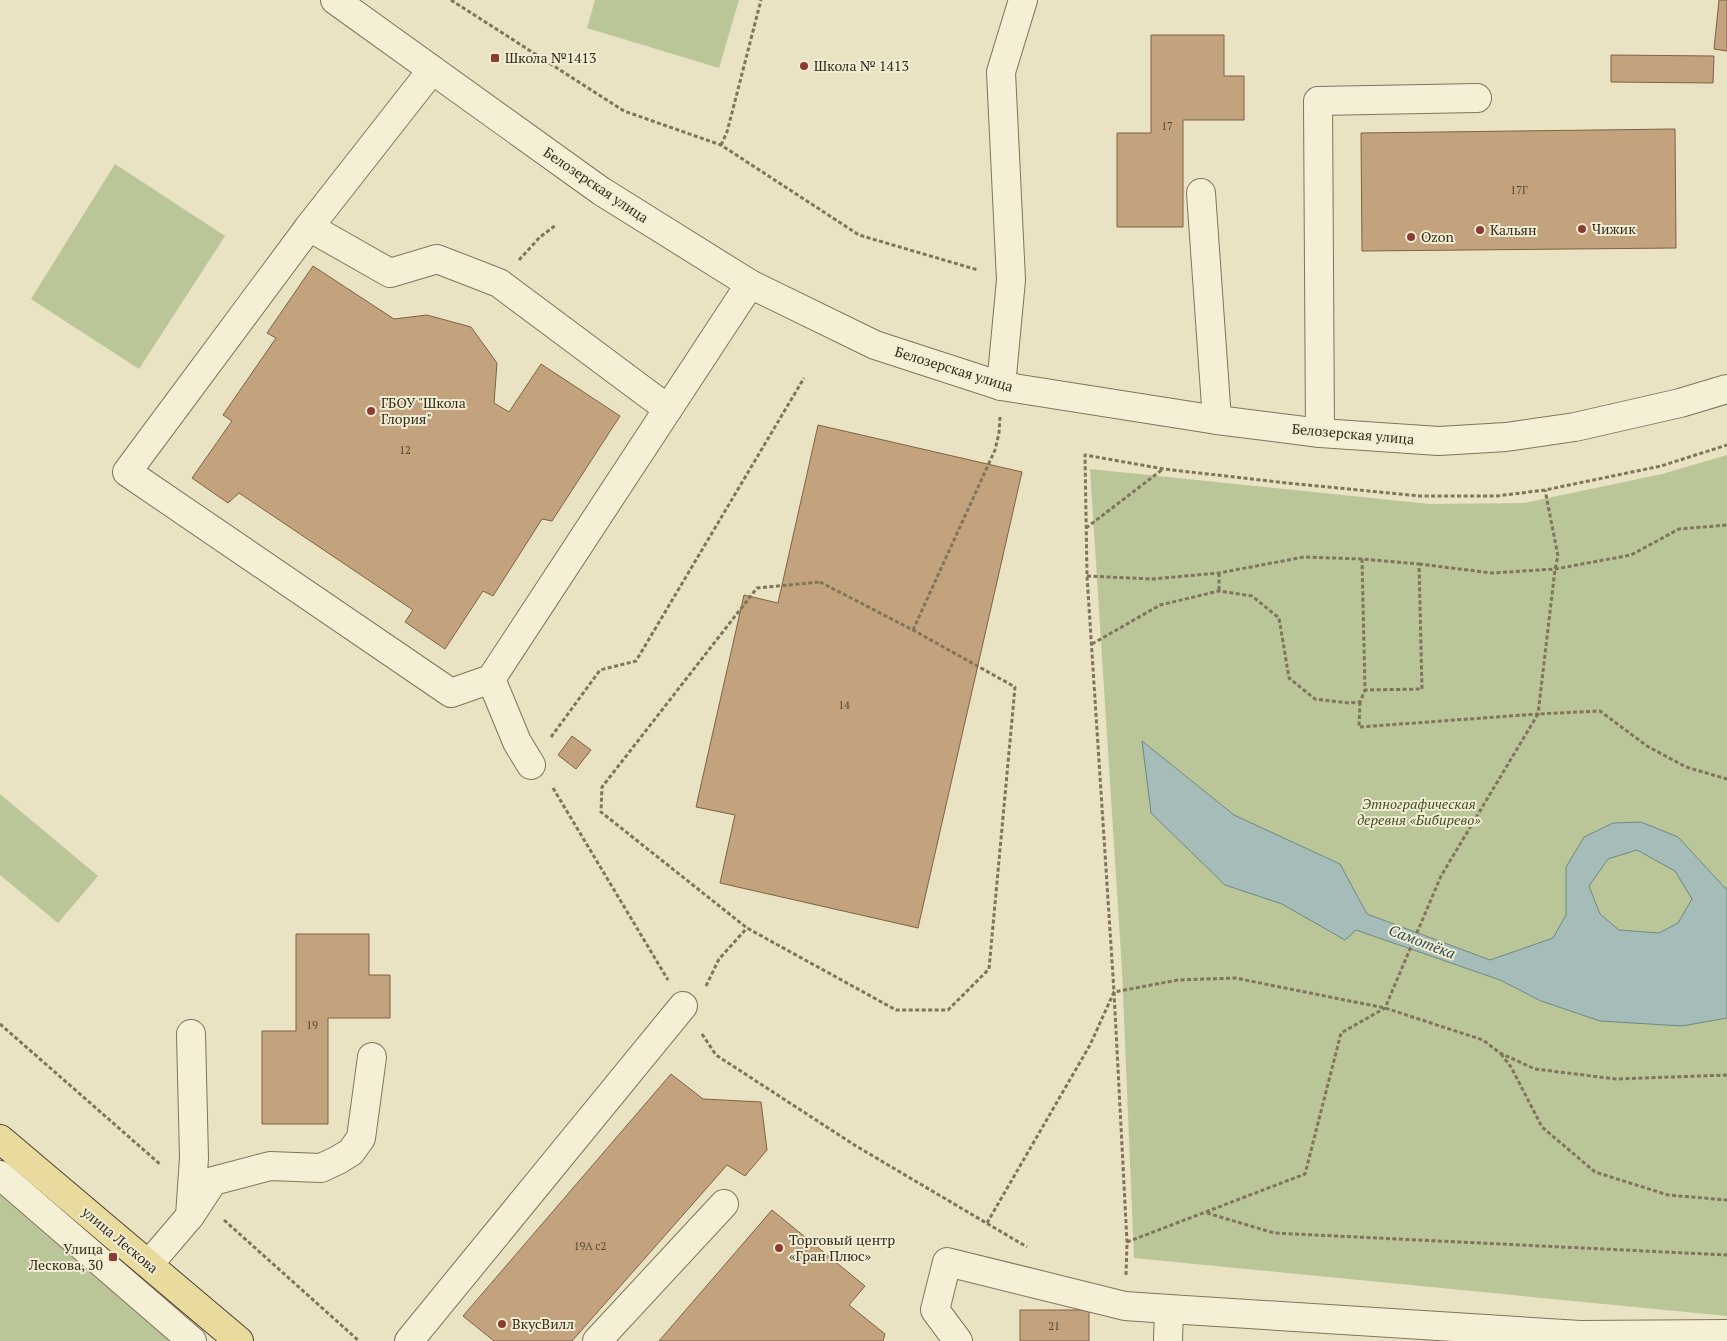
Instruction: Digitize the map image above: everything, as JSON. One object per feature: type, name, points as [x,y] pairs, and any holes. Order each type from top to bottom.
[{"type":"main road","name":"улица Лескова","points":[[0,1139],[238,1341]]},
{"type":"street","name":"Белозерская улица","points":[[335,0],[601,191],[750,284],[875,345],[1001,386],[1217,420],[1320,433],[1439,441],[1506,437],[1575,427],[1680,404],[1727,389]]},
{"type":"street","points":[[1001,386],[1011,280],[1001,72],[1023,0]]},
{"type":"street","points":[[432,70],[309,227],[127,472],[451,692],[491,679],[750,284]]},
{"type":"street","points":[[1320,433],[1318,100],[1477,98]]},
{"type":"street","points":[[1201,193],[1217,420]]},
{"type":"street","points":[[309,227],[390,273],[438,259],[499,283],[668,409]]},
{"type":"street","points":[[491,679],[517,742],[531,765]]},
{"type":"street","points":[[409,1341],[688,1012]]},
{"type":"street","points":[[190,1216],[194,1158],[191,1034]]},
{"type":"street","points":[[149,1264],[190,1216],[213,1181],[270,1166],[321,1168],[351,1152],[361,1138],[372,1057]]},
{"type":"street","name":"улица Лескова","points":[[0,1175],[192,1341]]},
{"type":"street","points":[[597,1341],[724,1204]]},
{"type":"street","points":[[958,1341],[936,1310],[947,1262],[1125,1306],[1580,1338],[1727,1334]]},
{"type":"street","points":[[1168,1341],[1169,1309]]},
{"type":"path","points":[[451,0],[624,112],[721,146],[859,235],[1011,280]]},
{"type":"path","points":[[721,146],[727,132],[761,0]]},
{"type":"path","points":[[499,283],[540,237],[556,225]]},
{"type":"path","points":[[804,378],[636,661],[600,670],[531,765],[554,788],[688,1012],[716,1055],[856,1146],[1028,1248]]},
{"type":"path","points":[[913,630],[995,450],[999,433],[1001,386]]},
{"type":"path","points":[[1125,1306],[1127,1242],[1114,992],[1087,576],[1085,455],[1164,468],[1287,483],[1420,496],[1497,496],[1545,490],[1661,466],[1727,445]]},
{"type":"path","points":[[1086,528],[1164,468]]},
{"type":"path","points":[[1127,1242],[1305,1174],[1341,1033],[1385,1008],[1441,876],[1538,714],[1558,556],[1545,490]]},
{"type":"path","points":[[1087,576],[1152,578],[1219,573],[1304,557],[1362,559],[1492,573],[1555,569],[1632,556],[1679,529],[1727,525]]},
{"type":"path","points":[[1362,559],[1364,690],[1360,702],[1359,726],[1600,711],[1647,746],[1686,767],[1727,779]]},
{"type":"path","points":[[1364,690],[1422,689],[1419,564]]},
{"type":"path","points":[[1219,573],[1219,591]]},
{"type":"path","points":[[820,582],[913,630],[1015,687],[988,969],[948,1010],[896,1010],[747,928],[600,812],[602,787],[757,588],[820,582]]},
{"type":"path","points":[[1092,644],[1160,605],[1219,591],[1252,596],[1279,618],[1289,678],[1315,699],[1349,703],[1360,702]]},
{"type":"path","points":[[688,1012],[719,959],[747,928]]},
{"type":"path","points":[[1114,992],[1178,980],[1235,978],[1385,1008],[1483,1040],[1500,1053],[1535,1069],[1616,1079],[1727,1074]]},
{"type":"path","points":[[987,1223],[1090,1045],[1114,992]]},
{"type":"path","points":[[1500,1053],[1511,1067],[1542,1127],[1595,1172],[1668,1195],[1727,1200]]},
{"type":"path","points":[[1207,1212],[1274,1233],[1727,1255]]},
{"type":"green space","points":[[595,0],[739,0],[719,68],[587,28]]},
{"type":"green space","points":[[115,164],[225,236],[139,369],[31,299]]},
{"type":"green space","name":"Этнографическая деревня «Бибирево»","points":[[1727,455],[1727,1316],[1134,1258],[1122,970],[1090,469],[1430,504],[1524,503],[1662,474]]},
{"type":"green space","points":[[0,794],[98,876],[58,923],[0,875]]},
{"type":"green space","points":[[0,1187],[177,1341],[0,1341]]},
{"type":"water","name":"Самотёка","points":[[1142,741],[1234,815],[1340,864],[1367,914],[1490,960],[1553,938],[1566,915],[1566,867],[1584,837],[1613,823],[1641,822],[1678,837],[1727,888],[1727,1018],[1682,1026],[1600,1021],[1541,1001],[1500,980],[1356,930],[1345,940],[1282,904],[1225,885],[1151,813]],"holes":[[[1637,850],[1675,871],[1692,899],[1678,923],[1659,933],[1619,930],[1600,914],[1589,886],[1608,859]]]},
{"type":"building","points":[[1719,0],[1727,0],[1727,51],[1714,49]]},
{"type":"building","points":[[1151,35],[1224,35],[1224,76],[1244,76],[1244,120],[1183,120],[1183,227],[1117,227],[1117,133],[1151,133]]},
{"type":"building","points":[[1611,55],[1714,56],[1713,83],[1611,82]]},
{"type":"building","points":[[1675,129],[1676,248],[1362,251],[1361,133]]},
{"type":"building","points":[[313,266],[394,319],[427,315],[471,327],[497,363],[494,403],[509,412],[541,364],[620,416],[552,521],[542,519],[493,596],[483,591],[445,649],[405,622],[413,610],[239,493],[228,503],[192,478],[232,421],[223,415],[276,338],[267,333]]},
{"type":"building","points":[[818,425],[1022,472],[918,928],[720,883],[735,815],[696,807],[744,595],[778,603]]},
{"type":"building","points":[[572,736],[591,750],[576,769],[558,755]]},
{"type":"building","points":[[296,934],[369,934],[369,975],[390,975],[390,1018],[328,1018],[328,1124],[262,1124],[262,1031],[296,1031]]},
{"type":"building","points":[[671,1074],[703,1099],[761,1102],[767,1150],[745,1176],[727,1165],[572,1341],[494,1341],[463,1316]]},
{"type":"building","name":"Торговый центр «Гран Плюс»","points":[[772,1210],[865,1286],[849,1305],[885,1334],[883,1341],[659,1341]]},
{"type":"building","points":[[1020,1310],[1089,1310],[1089,1341],[1020,1341]]},
{"type":"place","name":"Школа №1413","points":[[495,58]]},
{"type":"place","name":"Школа № 1413","points":[[804,66]]},
{"type":"place","name":"Чижик","points":[[1582,229]]},
{"type":"place","name":"Кальян","points":[[1480,230]]},
{"type":"place","name":"Ozon","points":[[1411,237]]},
{"type":"place","name":"ГБОУ \"Школа Глория\"","points":[[371,411]]},
{"type":"place","name":"Торговый центр «Гран Плюс»","points":[[779,1248]]},
{"type":"place","name":"Улица Лескова, 30","points":[[113,1257]]},
{"type":"place","name":"ВкусВилл","points":[[502,1324]]}]
